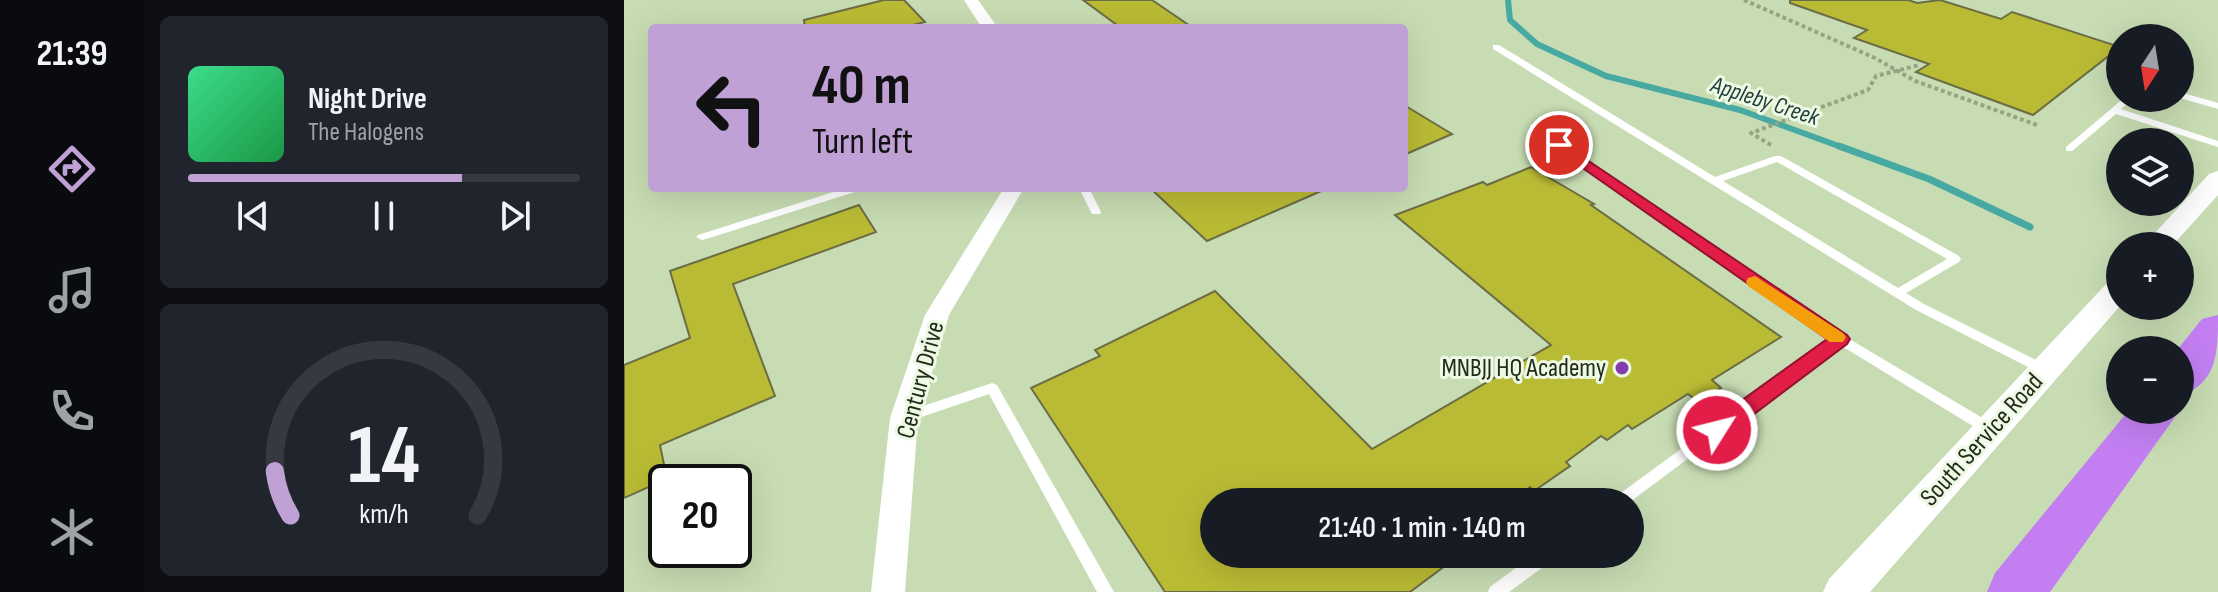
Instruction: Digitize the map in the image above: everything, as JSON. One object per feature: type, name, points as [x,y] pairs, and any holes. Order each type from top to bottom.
[{"type":"highway","points":[[2194,361],[2218,330]]},
{"type":"highway","points":[[2016,592],[2145,424]]},
{"type":"street","points":[[971,0],[987,24]]},
{"type":"street","points":[[2170,232],[2218,179]]},
{"type":"street","name":"Century Drive","points":[[888,592],[904,418],[937,315],[1012,192]]},
{"type":"street","name":"South Service Road","points":[[1844,592],[2106,302]]},
{"type":"lane","points":[[1496,47],[1898,293],[2045,370]]},
{"type":"lane","points":[[2194,99],[2218,106]]},
{"type":"lane","points":[[2069,149],[2112,112]]},
{"type":"lane","points":[[2120,112],[2218,144]]},
{"type":"lane","points":[[1533,127],[1840,339],[1991,430]]},
{"type":"lane","points":[[1714,181],[1778,158],[1955,259],[1898,293]]},
{"type":"lane","points":[[702,237],[844,192]]},
{"type":"lane","points":[[1086,192],[1096,212]]},
{"type":"lane","points":[[1638,488],[1840,339]]},
{"type":"lane","points":[[904,418],[992,388],[1106,592]]},
{"type":"lane","points":[[1496,592],[1529,568]]},
{"type":"path","points":[[1744,0],[1875,58],[1896,72],[2037,125]]},
{"type":"path","points":[[1774,146],[1751,133],[1868,90],[1876,76],[1919,65]]},
{"type":"building","points":[[884,0],[904,0],[925,22],[804,24],[804,20]]},
{"type":"building","points":[[1083,0],[1152,0],[1187,24],[1116,24]]},
{"type":"building","points":[[1790,0],[1908,0],[1917,3],[1940,0],[2001,19],[2012,12],[2106,42],[2106,58],[2033,115],[1916,72],[1929,64],[1854,38],[1867,30],[1790,3]]},
{"type":"building","points":[[1408,107],[1452,134],[1408,153]]},
{"type":"building","name":"MNBJJ HQ Academy","points":[[1531,167],[1594,204],[1591,205],[1781,337],[1712,380],[1721,388],[1698,402],[1688,394],[1632,429],[1628,425],[1607,440],[1601,436],[1566,462],[1570,466],[1538,488],[1200,488],[1200,568],[1442,568],[1410,592],[1165,592],[1031,388],[1100,356],[1095,350],[1215,291],[1372,449],[1551,345],[1395,215],[1483,182],[1487,185]]},
{"type":"building","points":[[1154,192],[1319,192],[1207,241]]},
{"type":"building","points":[[859,205],[876,232],[733,284],[775,396],[660,445],[664,464],[648,464],[648,487],[624,498],[624,365],[690,338],[670,271]]},
{"type":"waterway","name":"Appleby Creek","points":[[1508,0],[1510,20],[1537,44],[1606,76],[1740,110],[1844,148]]},
{"type":"waterway","name":"Appleby Creek","points":[[1839,146],[1929,179],[2030,227]]},
{"type":"slow traffic","points":[[1755,282],[1837,337]]},
{"type":"place","name":"MNBJJ HQ Academy","points":[[1622,368]]},
{"type":"route","points":[[1559,145],[1840,339],[1717,430]]}]
